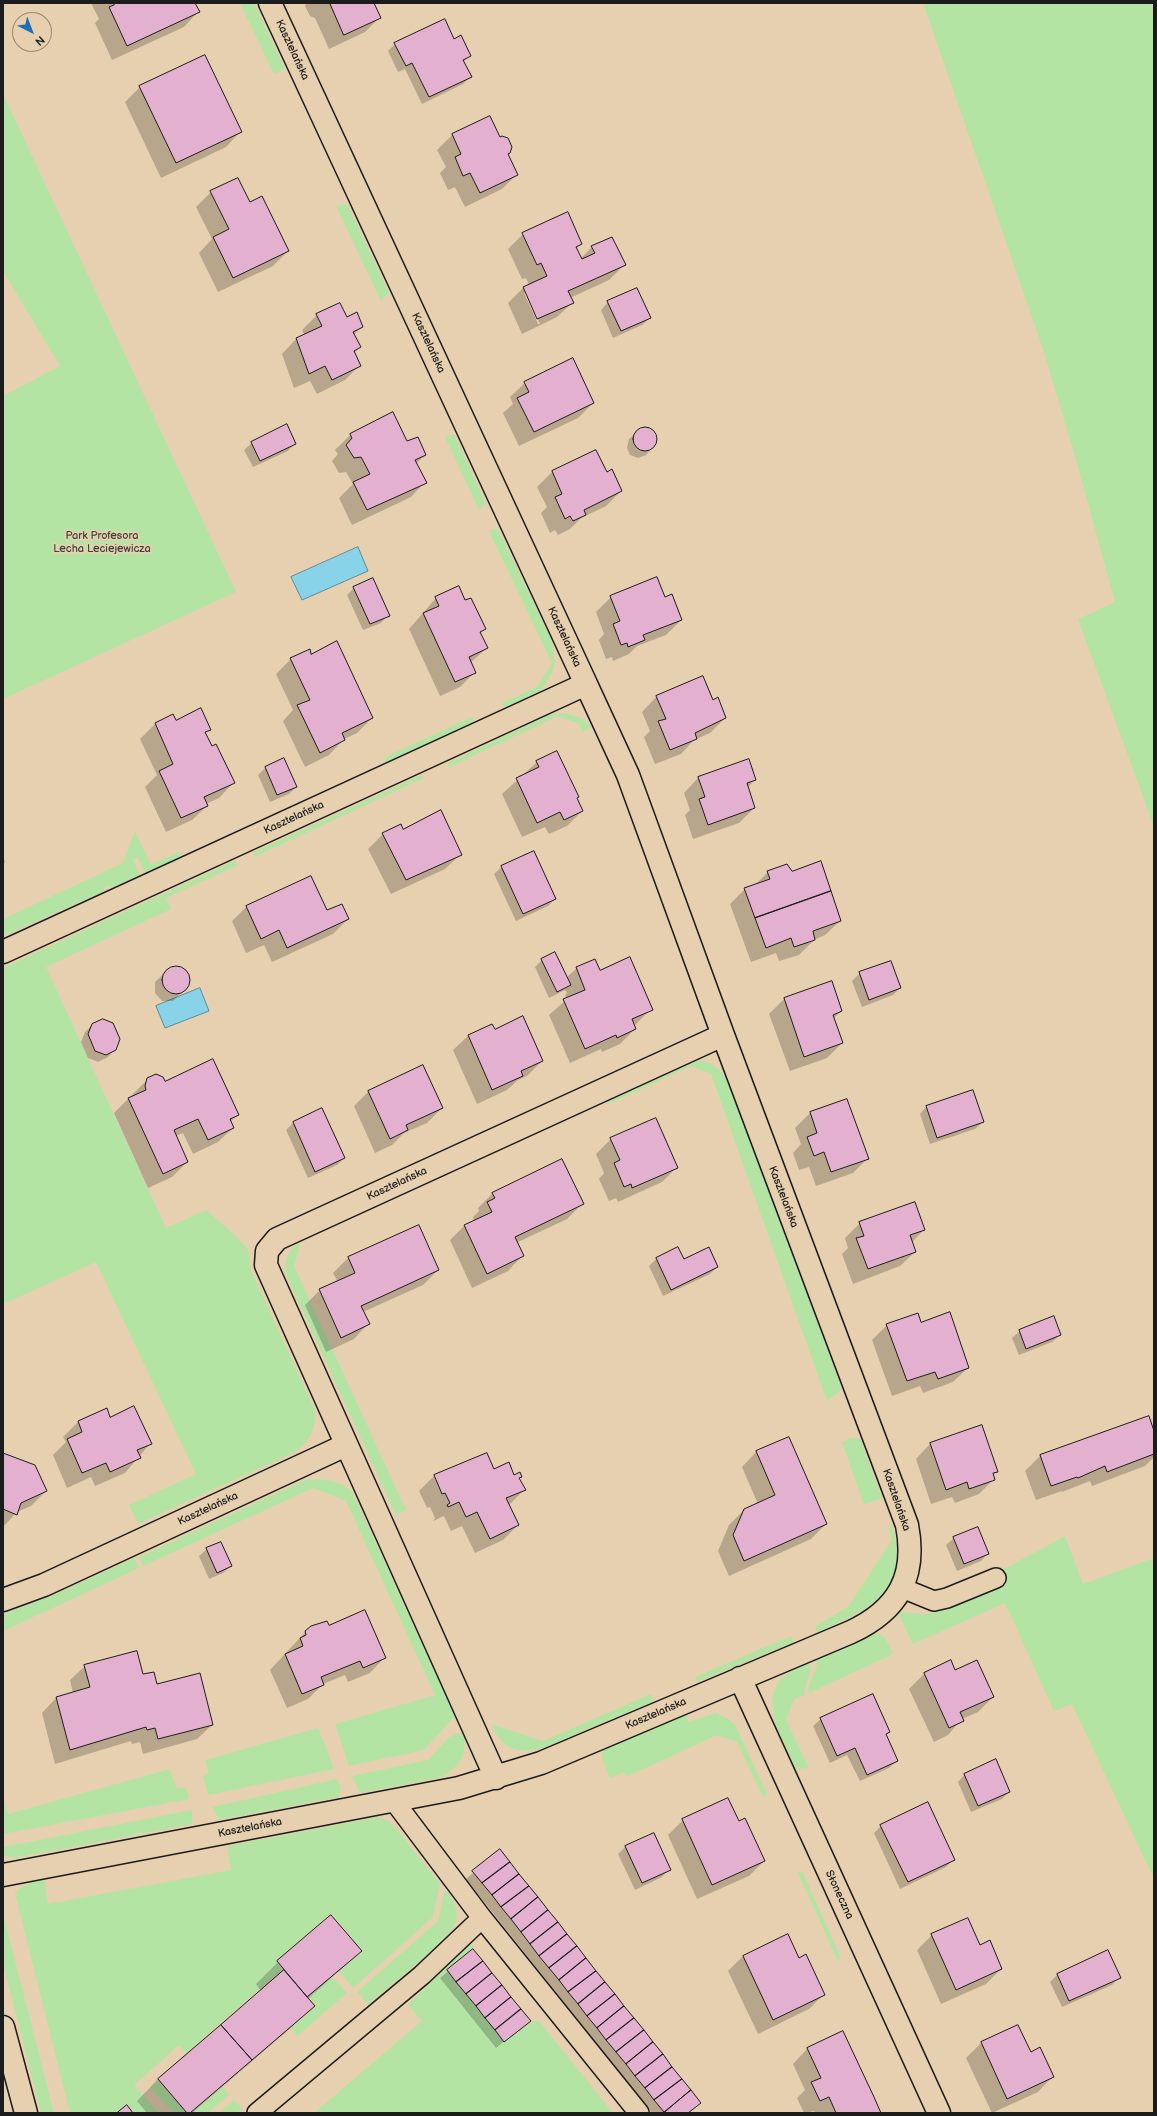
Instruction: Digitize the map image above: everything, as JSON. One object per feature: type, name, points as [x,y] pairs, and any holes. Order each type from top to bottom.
[{"type":"street","name":"Kasztelańska","points":[[3,1875],[460,1788],[541,1763],[867,1624],[882,1614],[902,1588],[910,1559],[910,1542],[907,1525],[723,1035],[628,775],[270,3]]},
{"type":"street","name":"Kasztelańska","points":[[3,952],[586,684]]},
{"type":"street","name":"Kasztelańska","points":[[496,1778],[266,1265],[267,1252],[277,1239],[723,1035]]},
{"type":"street","name":"Kasztelańska","points":[[3,1600],[44,1585],[346,1445]]},
{"type":"street","name":"Słoneczna","points":[[740,1678],[939,2113]]},
{"type":"street","points":[[3,2027],[26,2113]]},
{"type":"lane","points":[[902,1588],[934,1601],[947,1598],[996,1578]]},
{"type":"lane","points":[[394,1801],[482,1918],[638,2113]]},
{"type":"lane","points":[[257,2113],[422,1975],[482,1918]]},
{"type":"green space","points":[[240,3],[254,3],[285,69],[274,74]]},
{"type":"green space","points":[[923,3],[1154,3],[1154,827],[1078,619],[1115,602],[1076,460],[1043,349]]},
{"type":"green space","name":"Park Profesora Lecha Leciejewicza","points":[[3,94],[236,592],[3,699],[3,396],[60,366],[3,271]]},
{"type":"green space","points":[[347,204],[389,293],[381,301],[336,206]]},
{"type":"green space","points":[[454,434],[486,503],[479,510],[445,437]]},
{"type":"green space","points":[[498,529],[552,641],[555,662],[552,673],[543,688],[537,693],[505,708],[502,703],[537,687],[552,663],[489,531]]},
{"type":"green space","points":[[564,713],[584,719],[591,727],[583,732],[579,724],[558,716],[447,768],[448,763],[548,715]]},
{"type":"green space","points":[[474,716],[473,723],[385,763],[383,758]]},
{"type":"green space","points":[[421,775],[424,778],[254,857],[254,852]]},
{"type":"green space","points":[[135,831],[151,865],[178,852],[181,857],[145,873],[138,858],[133,860],[140,875],[111,888],[110,885],[105,887],[103,892],[3,936],[3,919],[123,863]]},
{"type":"green space","points":[[234,861],[238,865],[166,898],[171,909],[46,967],[166,1228],[206,1210],[247,1248],[249,1252],[251,1270],[314,1408],[315,1422],[311,1434],[304,1444],[293,1453],[138,1524],[129,1505],[196,1474],[96,1262],[3,1304],[3,968]]},
{"type":"green space","points":[[698,1061],[710,1063],[726,1077],[842,1389],[827,1401],[711,1074],[691,1066],[608,1104],[607,1101]]},
{"type":"green space","points":[[298,1243],[300,1246],[294,1266],[406,1510],[396,1515],[286,1275],[285,1266],[287,1258],[291,1250]]},
{"type":"green space","points":[[852,1438],[860,1439],[882,1498],[864,1505],[842,1442]]},
{"type":"green space","points":[[318,1479],[331,1481],[343,1485],[353,1493],[455,1716],[424,1750],[349,1766],[335,1724],[435,1695],[346,1501],[313,1488],[143,1566],[139,1557],[305,1480]]},
{"type":"green space","points":[[892,1526],[897,1548],[896,1567],[891,1583],[881,1596],[853,1616],[817,1632],[815,1626],[848,1607],[892,1540],[888,1528]]},
{"type":"green space","points":[[1065,1536],[1083,1584],[1154,1558],[1154,1879],[1072,1704],[1054,1711],[1005,1603],[913,1644],[898,1614],[902,1612],[928,1614],[943,1610],[1001,1586],[995,1574]]},
{"type":"green space","points":[[134,1558],[139,1568],[3,1631],[3,1614],[56,1594]]},
{"type":"green space","points":[[878,1633],[885,1638],[893,1654],[809,1693],[809,1684],[816,1668],[817,1660]]},
{"type":"green space","points":[[791,1636],[794,1642],[697,1682],[695,1677]]},
{"type":"green space","points":[[809,1663],[810,1671],[805,1687],[805,1695],[794,1699],[786,1720],[809,1768],[796,1769],[779,1733],[775,1720],[773,1695],[778,1684],[787,1674]]},
{"type":"green space","points":[[651,1694],[654,1701],[543,1748],[534,1750],[525,1751],[511,1748],[500,1739],[491,1724],[543,1741]]},
{"type":"green space","points":[[715,1713],[729,1719],[735,1725],[767,1794],[763,1797],[737,1742],[717,1735],[626,1777],[624,1772],[610,1778],[602,1758],[602,1750],[685,1715],[689,1722]]},
{"type":"green space","points":[[318,1728],[334,1769],[208,1795],[203,1776],[209,1774],[205,1760]]},
{"type":"green space","points":[[463,1732],[465,1747],[461,1760],[446,1774],[439,1778],[360,1793],[352,1776],[428,1760],[449,1737]]},
{"type":"green space","points":[[170,1769],[177,1789],[186,1787],[189,1799],[3,1834],[3,1795],[8,1814]]},
{"type":"green space","points":[[337,1779],[341,1788],[339,1797],[219,1820],[212,1807]]},
{"type":"green space","points":[[192,1810],[192,1824],[15,1858],[5,1856],[3,1847]]},
{"type":"green space","points":[[378,1817],[387,1820],[395,1827],[440,1884],[433,1917],[353,1988],[339,1971],[363,1951],[331,1913],[276,1961],[282,1970],[186,2053],[179,2045],[134,2085],[159,2113],[134,2113],[127,2104],[117,2113],[70,2113],[15,1893],[28,1884],[44,1879],[48,1904],[231,1870],[227,1846]]},
{"type":"green space","points":[[802,1871],[841,1958],[838,1961],[798,1873]]},
{"type":"green space","points":[[447,1891],[454,1902],[457,1914],[456,1922],[451,1930],[430,1952],[368,2004],[357,1992],[438,1921],[444,1893]]},
{"type":"green space","points":[[3,1914],[54,2113],[41,2113],[3,1964]]},
{"type":"green space","points":[[470,1943],[474,1947],[446,1970],[504,2042],[532,2021],[539,2021],[613,2113],[314,2113],[422,2021],[408,2005]]},
{"type":"green space","points":[[332,1977],[347,1993],[297,2036],[291,2028],[316,2006],[309,1997]]},
{"type":"green space","points":[[158,2081],[186,2113],[173,2113],[150,2088]]},
{"type":"green space","points":[[223,2087],[229,2095],[208,2113],[191,2113]]},
{"type":"green space","points":[[234,2100],[243,2109],[238,2113],[219,2113]]},
{"type":"water","points":[[358,547],[368,571],[302,600],[291,577]]},
{"type":"water","points":[[200,988],[209,1011],[165,1028],[156,1006]]},
{"type":"building","points":[[113,3],[195,3],[200,12],[127,46],[109,7],[114,5]]},
{"type":"building","points":[[330,3],[374,3],[381,18],[344,35]]},
{"type":"building","points":[[445,19],[454,39],[461,35],[471,56],[463,60],[472,77],[429,97],[412,63],[406,66],[394,43]]},
{"type":"building","points":[[205,55],[242,132],[176,163],[139,86]]},
{"type":"building","points":[[490,116],[500,137],[502,136],[508,138],[512,147],[510,153],[508,154],[518,175],[480,193],[470,173],[463,176],[455,157],[461,154],[452,134]]},
{"type":"building","points":[[238,178],[250,202],[262,196],[289,251],[233,278],[213,237],[229,229],[210,191]]},
{"type":"building","points":[[568,212],[582,244],[576,247],[582,259],[595,253],[591,246],[612,237],[626,265],[568,291],[574,303],[537,319],[523,287],[547,276],[541,263],[537,265],[522,233]]},
{"type":"building","points":[[637,288],[651,318],[621,331],[607,301]]},
{"type":"building","points":[[340,303],[347,317],[357,312],[363,327],[353,332],[361,347],[354,351],[361,366],[332,380],[325,366],[309,374],[296,338],[322,326],[316,314]]},
{"type":"building","points":[[573,358],[594,403],[534,432],[517,398],[529,392],[524,382]]},
{"type":"building","points":[[393,412],[407,441],[418,437],[426,455],[415,460],[427,483],[367,510],[353,482],[370,474],[361,457],[354,458],[346,445],[352,438],[350,434]]},
{"type":"building","points":[[287,424],[296,444],[260,461],[251,442]]},
{"type":"building","points":[[645,427],[653,431],[657,439],[653,447],[645,451],[637,447],[633,439],[637,431]]},
{"type":"building","points":[[596,450],[607,472],[612,469],[622,491],[584,510],[586,515],[573,521],[570,516],[565,519],[555,497],[562,494],[552,471]]},
{"type":"building","points":[[657,577],[665,597],[672,594],[682,620],[643,635],[645,640],[628,647],[627,643],[621,645],[613,624],[620,621],[610,596]]},
{"type":"building","points":[[373,578],[390,616],[370,624],[353,587]]},
{"type":"building","points":[[459,586],[465,600],[471,598],[486,629],[480,632],[488,648],[469,657],[476,673],[455,682],[423,613],[439,606],[435,597]]},
{"type":"building","points":[[337,641],[373,718],[342,733],[345,740],[320,753],[297,705],[310,700],[290,658],[310,649],[311,654]]},
{"type":"building","points":[[703,676],[713,700],[718,697],[726,718],[695,733],[697,739],[670,750],[658,721],[666,719],[656,696]]},
{"type":"building","points":[[201,708],[211,730],[205,732],[212,746],[216,744],[235,783],[204,797],[208,806],[181,818],[159,771],[173,764],[155,723],[173,714],[176,720]]},
{"type":"building","points":[[557,751],[579,797],[577,798],[583,811],[564,820],[560,812],[537,823],[516,778],[539,767],[536,761]]},
{"type":"building","points":[[284,758],[297,787],[277,795],[265,767]]},
{"type":"building","points":[[749,759],[756,780],[747,783],[755,808],[708,825],[699,799],[705,797],[698,777]]},
{"type":"building","points":[[441,810],[462,855],[406,880],[382,833],[401,824],[403,829]]},
{"type":"building","points":[[534,851],[556,899],[523,914],[501,866]]},
{"type":"building","points":[[821,861],[831,891],[755,918],[744,888],[770,879],[767,871],[787,864],[792,871]]},
{"type":"building","points":[[311,876],[327,910],[342,904],[349,919],[287,948],[279,930],[261,939],[246,906]]},
{"type":"building","points":[[831,891],[841,921],[813,931],[815,940],[794,947],[791,938],[766,948],[755,918]]},
{"type":"building","points":[[555,952],[571,985],[557,992],[541,959]]},
{"type":"building","points":[[630,957],[653,1010],[632,1019],[636,1029],[617,1038],[616,1035],[585,1049],[563,999],[585,990],[576,967],[595,959],[600,970]]},
{"type":"building","points":[[891,961],[901,988],[869,1000],[859,972]]},
{"type":"building","points":[[176,966],[186,970],[190,980],[186,990],[176,994],[166,990],[162,980],[166,970]]},
{"type":"building","points":[[832,981],[842,1011],[833,1015],[843,1043],[804,1057],[784,998]]},
{"type":"building","points":[[523,1016],[543,1061],[521,1071],[523,1076],[492,1090],[468,1035],[492,1024],[495,1029]]},
{"type":"building","points":[[103,1019],[113,1023],[120,1039],[116,1050],[106,1055],[95,1051],[88,1034],[92,1024]]},
{"type":"building","points":[[213,1059],[239,1115],[230,1119],[234,1128],[208,1140],[198,1119],[174,1130],[188,1162],[163,1174],[128,1098],[146,1090],[145,1086],[147,1078],[156,1074],[163,1077],[165,1081]]},
{"type":"building","points":[[423,1065],[443,1108],[406,1125],[408,1130],[390,1139],[368,1091]]},
{"type":"building","points":[[973,1090],[984,1122],[937,1138],[926,1106]]},
{"type":"building","points":[[847,1099],[869,1159],[831,1172],[824,1152],[814,1156],[807,1137],[817,1133],[810,1112]]},
{"type":"building","points":[[322,1108],[345,1158],[315,1172],[293,1122]]},
{"type":"building","points":[[656,1118],[678,1168],[632,1188],[631,1184],[624,1187],[614,1163],[620,1160],[610,1138]]},
{"type":"building","points":[[562,1159],[584,1204],[515,1237],[524,1256],[487,1274],[464,1225],[492,1212],[487,1202],[495,1198],[492,1193]]},
{"type":"building","points":[[915,1202],[925,1230],[910,1235],[916,1252],[868,1269],[856,1238],[864,1236],[859,1222]]},
{"type":"building","points":[[419,1225],[439,1270],[361,1306],[370,1324],[341,1338],[319,1289],[355,1273],[348,1257]]},
{"type":"building","points":[[678,1247],[684,1259],[709,1247],[718,1267],[671,1290],[656,1258]]},
{"type":"building","points":[[950,1312],[969,1368],[938,1379],[935,1372],[907,1381],[886,1324],[918,1313],[921,1322]]},
{"type":"building","points":[[1054,1316],[1061,1335],[1026,1349],[1019,1330]]},
{"type":"building","points":[[134,1406],[152,1444],[137,1450],[141,1458],[110,1472],[106,1463],[82,1473],[67,1439],[82,1432],[78,1421],[107,1408],[110,1417]]},
{"type":"building","points":[[1149,1416],[1154,1431],[1154,1454],[1107,1472],[1105,1466],[1078,1478],[1077,1477],[1051,1486],[1040,1455]]},
{"type":"building","points":[[982,1425],[998,1472],[993,1473],[995,1480],[969,1489],[967,1482],[946,1490],[930,1443]]},
{"type":"building","points":[[789,1437],[827,1524],[744,1561],[733,1535],[744,1509],[775,1495],[756,1451]]},
{"type":"building","points":[[3,1453],[35,1465],[47,1491],[21,1503],[17,1515],[3,1509]]},
{"type":"building","points":[[487,1453],[494,1469],[509,1462],[514,1475],[520,1472],[522,1477],[519,1478],[526,1490],[506,1498],[519,1525],[490,1539],[477,1512],[466,1517],[459,1502],[448,1507],[447,1505],[450,1503],[445,1493],[442,1494],[434,1475]]},
{"type":"building","points":[[978,1527],[989,1554],[964,1564],[953,1537]]},
{"type":"building","points":[[221,1542],[232,1566],[217,1573],[206,1548]]},
{"type":"building","points":[[365,1610],[386,1658],[363,1668],[360,1661],[321,1677],[324,1685],[302,1694],[285,1654],[303,1646],[300,1638],[306,1635],[305,1631],[311,1626],[327,1621],[329,1625]]},
{"type":"building","points":[[137,1651],[143,1674],[154,1672],[157,1684],[200,1673],[213,1725],[158,1739],[155,1728],[147,1730],[146,1727],[70,1750],[56,1697],[90,1687],[84,1665]]},
{"type":"building","points":[[951,1660],[955,1670],[977,1660],[994,1697],[960,1712],[964,1721],[949,1728],[924,1673]]},
{"type":"building","points":[[873,1694],[890,1732],[886,1734],[898,1761],[867,1775],[855,1748],[837,1756],[820,1718]]},
{"type":"building","points":[[996,1759],[1010,1792],[978,1806],[964,1774]]},
{"type":"building","points":[[728,1798],[739,1821],[745,1818],[765,1861],[712,1885],[682,1819]]},
{"type":"building","points":[[928,1802],[955,1860],[908,1882],[880,1825]]},
{"type":"building","points":[[654,1833],[671,1870],[642,1883],[625,1846]]},
{"type":"building","points":[[500,1849],[510,1862],[482,1883],[472,1871]]},
{"type":"building","points":[[510,1862],[519,1874],[492,1895],[482,1883]]},
{"type":"building","points":[[519,1874],[529,1886],[501,1907],[492,1895]]},
{"type":"building","points":[[529,1886],[538,1897],[511,1919],[501,1907]]},
{"type":"building","points":[[538,1897],[548,1910],[521,1932],[511,1919]]},
{"type":"building","points":[[548,1910],[558,1922],[530,1944],[521,1932]]},
{"type":"building","points":[[331,1915],[362,1951],[307,1997],[277,1961]]},
{"type":"building","points":[[968,1918],[980,1945],[990,1940],[1002,1969],[956,1990],[931,1934]]},
{"type":"building","points":[[558,1922],[567,1934],[539,1956],[530,1944]]},
{"type":"building","points":[[567,1934],[577,1946],[549,1968],[539,1956]]},
{"type":"building","points":[[788,1934],[799,1958],[806,1954],[825,1995],[773,2020],[743,1956]]},
{"type":"building","points":[[577,1946],[586,1958],[559,1980],[549,1968]]},
{"type":"building","points":[[473,1949],[483,1961],[456,1982],[447,1970]]},
{"type":"building","points":[[1108,1950],[1121,1978],[1069,2001],[1057,1974]]},
{"type":"building","points":[[586,1958],[596,1971],[568,1992],[559,1980]]},
{"type":"building","points":[[483,1961],[492,1973],[466,1994],[456,1982]]},
{"type":"building","points":[[284,1970],[315,2006],[252,2060],[221,2025]]},
{"type":"building","points":[[596,1971],[605,1982],[578,2004],[568,1992]]},
{"type":"building","points":[[492,1973],[502,1985],[476,2006],[466,1994]]},
{"type":"building","points":[[605,1982],[615,1994],[587,2016],[578,2004]]},
{"type":"building","points":[[502,1985],[511,1997],[485,2018],[476,2006]]},
{"type":"building","points":[[615,1994],[624,2006],[597,2028],[587,2016]]},
{"type":"building","points":[[511,1997],[521,2009],[495,2030],[485,2018]]},
{"type":"building","points":[[624,2006],[634,2018],[606,2040],[597,2028]]},
{"type":"building","points":[[521,2009],[531,2021],[504,2042],[495,2030]]},
{"type":"building","points":[[634,2018],[644,2030],[616,2052],[606,2040]]},
{"type":"building","points":[[221,2025],[252,2060],[190,2113],[187,2113],[158,2079]]},
{"type":"building","points":[[1018,2025],[1031,2052],[1040,2047],[1054,2077],[1007,2099],[981,2042]]},
{"type":"building","points":[[644,2030],[653,2042],[626,2064],[616,2052]]},
{"type":"building","points":[[843,2031],[881,2113],[836,2113],[829,2097],[820,2101],[811,2082],[821,2078],[807,2048]]},
{"type":"building","points":[[653,2042],[663,2054],[635,2076],[626,2064]]},
{"type":"building","points":[[663,2054],[672,2067],[645,2088],[635,2076]]},
{"type":"building","points":[[672,2067],[682,2079],[654,2100],[645,2088]]},
{"type":"building","points":[[682,2079],[691,2090],[664,2112],[654,2100]]},
{"type":"building","points":[[691,2090],[701,2103],[688,2113],[664,2113]]},
{"type":"building","points":[[127,2105],[133,2113],[117,2113]]}]
